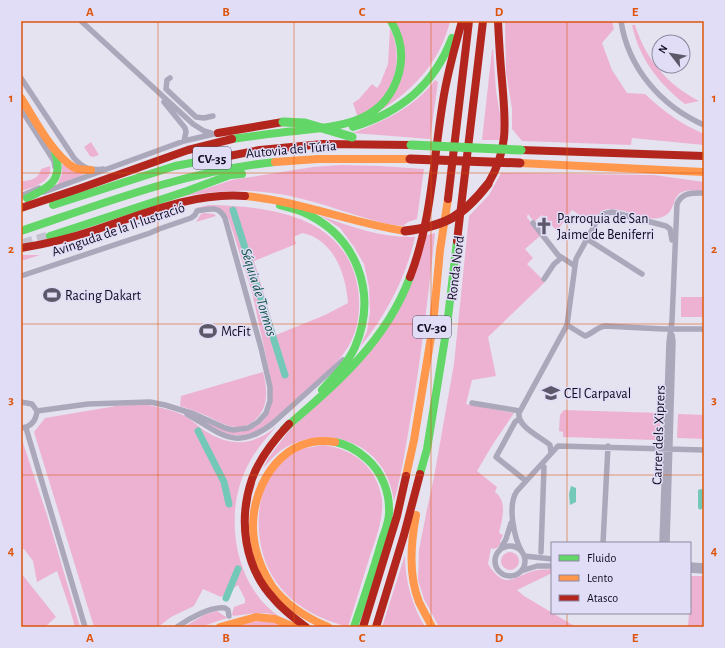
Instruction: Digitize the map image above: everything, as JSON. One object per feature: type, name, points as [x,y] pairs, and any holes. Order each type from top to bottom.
[{"type":"main road","points":[[21,208],[201,146],[234,139],[330,126],[354,121],[374,111],[385,100],[394,86],[400,72],[402,59],[399,38],[391,21]]},
{"type":"main road","points":[[305,130],[331,131],[355,127],[380,117],[409,98],[429,79],[444,56],[451,41],[457,21]]},
{"type":"main road","points":[[284,429],[358,360],[395,309],[410,280],[421,245],[431,202],[447,81],[462,21]]},
{"type":"main road","name":"Ronda Nord","points":[[362,627],[380,574],[397,516],[414,440],[432,325],[469,21]]},
{"type":"main road","name":"Ronda Nord","points":[[376,627],[404,535],[427,449],[448,326],[483,21]]},
{"type":"main road","points":[[21,248],[62,241],[164,208],[212,197],[240,196],[286,201],[389,230],[405,231],[435,227],[452,219],[466,210],[480,195],[496,170],[502,154],[505,138],[505,119],[498,21]]},
{"type":"main road","points":[[21,98],[51,143],[70,165],[82,170],[91,170]]},
{"type":"main road","points":[[218,133],[283,122],[296,122],[305,123],[352,137],[396,141],[411,145]]},
{"type":"main road","points":[[23,198],[47,188],[56,179],[59,164],[51,143]]},
{"type":"main road","name":"Autovia del Túria","points":[[21,215],[174,166],[220,156],[260,150],[323,144],[411,145],[704,156]]},
{"type":"main road","name":"Autovia del Túria","points":[[21,231],[184,178],[262,163],[324,158],[410,159],[704,172]]},
{"type":"main road","points":[[50,236],[230,176],[303,160]]},
{"type":"main road","points":[[186,203],[241,200],[264,202],[304,213],[322,223],[339,236],[360,267],[365,291],[365,312],[361,332],[356,346],[348,359],[329,383],[284,429],[264,455],[252,479],[246,501],[244,522],[246,543],[251,563],[262,584],[274,601],[291,618],[306,627]]},
{"type":"main road","points":[[328,627],[297,611],[283,598],[268,580],[255,544],[253,525],[260,489],[264,478],[273,465],[286,452],[300,444],[312,441],[328,440],[345,444],[358,450],[369,460],[380,474],[389,500],[389,517],[374,571],[354,627]]},
{"type":"main road","points":[[427,449],[412,534],[410,559],[419,601],[432,627]]},
{"type":"main road","points":[[220,627],[256,618],[275,619],[294,627]]},
{"type":"street","points":[[81,21],[198,128],[208,133],[218,133]]},
{"type":"street","points":[[621,21],[631,54],[651,87],[674,109],[704,125]]},
{"type":"street","points":[[21,78],[80,165],[91,170],[110,168],[126,163]]},
{"type":"street","points":[[170,78],[167,80],[165,85],[166,89],[192,114],[199,118],[213,116]]},
{"type":"street","points":[[151,86],[185,128],[186,132],[184,141]]},
{"type":"street","points":[[21,109],[54,161],[55,172],[45,186],[23,198]]},
{"type":"street","points":[[23,198],[126,163],[184,141],[218,133]]},
{"type":"street","name":"Carrer dels Xiprers","points":[[667,542],[669,342],[671,329],[677,204],[681,197],[691,193],[704,193]]},
{"type":"street","name":"Avinguda de la Il·lustració","points":[[21,276],[150,234],[159,229],[191,218],[195,215],[196,211],[215,208],[222,211],[267,371],[270,386],[270,401],[266,413],[258,422],[248,428],[233,430],[194,414],[180,410]]},
{"type":"street","name":"Carrer dels Xiprers","points":[[587,239],[600,216],[609,211],[666,226],[670,229],[674,252]]},
{"type":"street","points":[[533,224],[560,257],[575,266]]},
{"type":"street","points":[[526,481],[496,457],[568,325],[575,266],[578,254],[587,239],[642,274]]},
{"type":"street","points":[[544,279],[560,257]]},
{"type":"street","points":[[568,325],[585,336],[605,326],[704,329]]},
{"type":"street","points":[[37,411],[88,404],[150,402],[166,405],[180,410],[221,435],[234,438],[246,438],[260,433],[272,424],[331,372],[344,359],[361,332]]},
{"type":"street","points":[[21,400],[32,404],[37,411]]},
{"type":"street","points":[[472,403],[520,415]]},
{"type":"street","points":[[37,411],[33,422],[23,428],[85,627]]},
{"type":"street","points":[[520,415],[524,426],[550,445],[551,452]]},
{"type":"street","points":[[551,566],[537,566],[508,576],[499,571],[496,562],[498,553],[510,532],[512,502],[514,495],[556,448],[561,445],[704,450]]},
{"type":"street","points":[[604,542],[608,446]]},
{"type":"street","name":"Carrer dels Xiprers","points":[[662,542],[667,448]]},
{"type":"street","points":[[541,552],[544,467]]},
{"type":"street","points":[[512,512],[515,538],[523,554],[525,564],[521,571]]},
{"type":"street","points":[[498,553],[501,550],[514,547],[523,554],[551,559]]},
{"type":"street","points":[[691,565],[704,566]]},
{"type":"street","points":[[691,570],[704,571]]},
{"type":"street","points":[[178,627],[196,616],[216,608],[225,608],[228,610],[229,616]]},
{"type":"shaded area","points":[[393,21],[450,21],[440,49],[424,73],[404,93],[381,110],[402,69]]},
{"type":"shaded area","points":[[505,21],[612,21],[614,29],[602,43],[612,70],[627,93],[645,94],[673,117],[704,134],[704,145],[632,138],[631,145],[522,141],[512,129],[512,109],[506,72]]},
{"type":"shaded area","points":[[632,25],[635,25],[645,49],[651,58],[651,69],[645,59],[635,37]]},
{"type":"shaded area","points":[[390,28],[394,37],[397,58],[394,78],[390,87],[377,104],[358,116],[353,103],[359,99],[372,84],[377,88],[388,64]]},
{"type":"shaded area","points":[[493,49],[496,91],[501,120],[500,140],[482,140],[492,50]]},
{"type":"shaded area","points":[[655,74],[663,74],[677,87],[699,101],[685,104]]},
{"type":"shaded area","points":[[435,80],[438,82],[430,139],[353,133],[376,124],[408,106],[427,90]]},
{"type":"shaded area","points":[[91,142],[99,155],[93,157],[90,156],[84,147]]},
{"type":"shaded area","points":[[62,164],[79,173],[85,174],[57,185],[62,174]]},
{"type":"shaded area","points":[[341,165],[424,169],[417,219],[408,222],[403,226],[387,224],[302,199],[276,193],[222,191],[181,197],[232,180],[313,167]]},
{"type":"shaded area","points":[[50,166],[50,172],[45,180],[36,186],[21,191],[21,181],[34,179],[41,169]]},
{"type":"shaded area","points":[[501,173],[654,175],[704,182],[704,191],[685,191],[680,193],[669,212],[665,216],[659,218],[652,219],[616,209],[608,209],[601,211],[592,223],[572,210],[557,231],[542,215],[534,222],[528,214],[527,217],[540,236],[525,249],[533,258],[527,264],[545,282],[488,337],[496,376],[472,380],[466,404],[514,413],[477,471],[497,487],[495,492],[502,501],[503,506],[499,533],[503,535],[500,541],[501,543],[497,548],[491,548],[488,564],[499,577],[509,580],[535,570],[551,569],[551,573],[517,590],[524,596],[551,612],[551,614],[554,614],[576,627],[439,627],[424,599],[418,580],[419,550],[434,477],[454,364],[469,216],[489,195]]},
{"type":"shaded area","points":[[209,205],[256,208],[280,213],[302,220],[322,231],[339,245],[351,264],[358,289],[358,321],[350,343],[343,355],[331,368],[269,424],[257,431],[244,435],[232,435],[225,433],[205,421],[234,432],[240,432],[257,426],[262,422],[270,410],[270,375],[252,292],[229,220],[225,214],[221,210],[213,207],[191,209]],"holes":[[[302,233],[313,237],[330,250],[336,260],[341,270],[347,292],[348,303],[325,315],[276,335],[254,261],[296,244],[294,237]]]},
{"type":"shaded area","points":[[201,214],[214,214],[216,216],[196,222]]},
{"type":"shaded area","points":[[321,216],[379,234],[415,237],[406,267],[394,295],[378,322],[360,347],[367,331],[370,312],[369,287],[364,264],[340,228]]},
{"type":"shaded area","points":[[435,233],[413,405],[394,501],[387,477],[383,469],[374,458],[351,442],[337,438],[309,438],[296,442],[280,451],[263,468],[267,460],[287,433],[377,342],[427,235]]},
{"type":"shaded area","points":[[21,255],[40,255],[21,261]]},
{"type":"shaded area","points":[[681,297],[704,297],[704,317],[681,317]]},
{"type":"shaded area","points":[[263,372],[266,386],[266,400],[261,413],[251,423],[238,427],[228,426],[180,406],[181,396]]},
{"type":"shaded area","points":[[144,404],[183,415],[205,431],[224,440],[233,442],[250,441],[276,427],[260,446],[247,467],[240,486],[236,506],[235,527],[237,548],[243,569],[252,588],[264,604],[280,617],[263,613],[233,616],[232,614],[234,607],[245,603],[245,599],[238,585],[221,597],[203,589],[194,606],[171,617],[158,627],[94,627],[34,432],[45,418],[116,406]]},
{"type":"shaded area","points":[[564,410],[661,413],[659,438],[656,438],[655,440],[563,437],[563,432],[559,431],[560,415]]},
{"type":"shaded area","points":[[678,414],[704,415],[704,439],[677,438]]},
{"type":"shaded area","points":[[21,437],[47,515],[80,627],[75,627],[57,571],[37,582],[33,561],[24,549],[21,549]]},
{"type":"shaded area","points":[[323,445],[345,451],[354,455],[362,462],[375,478],[382,499],[382,514],[378,530],[348,627],[318,616],[291,599],[277,583],[268,568],[262,551],[259,533],[259,515],[262,497],[268,480],[278,466],[291,454],[299,450]]},
{"type":"shaded area","points":[[571,486],[576,488],[576,502],[570,505],[569,494]]},
{"type":"shaded area","points":[[698,490],[704,490],[703,508],[700,510],[698,508]]},
{"type":"shaded area","points":[[510,552],[516,555],[519,561],[516,567],[510,570],[504,567],[501,561],[504,555]]},
{"type":"shaded area","points":[[405,555],[406,574],[410,592],[416,610],[425,627],[382,627]]},
{"type":"shaded area","points":[[21,573],[56,617],[45,627],[21,627]]},
{"type":"shaded area","points":[[691,576],[704,576],[704,627],[688,627],[689,614],[691,614]]},
{"type":"shaded area","points":[[217,611],[227,618],[201,627],[184,627],[204,615]]},
{"type":"shaded area","points":[[259,621],[268,621],[286,627],[229,627]]},
{"type":"waterway","name":"Séquia de Tormos","points":[[233,210],[285,375]]},
{"type":"waterway","points":[[198,431],[224,482],[229,504]]},
{"type":"waterway","points":[[226,598],[238,569]]},
{"type":"tunnel","points":[[23,244],[50,236]]},
{"type":"traffic: fast","points":[[232,139],[344,124],[372,112],[383,103],[392,90],[401,66],[401,46],[391,21]]},
{"type":"traffic: fast","points":[[353,127],[370,121],[401,105],[414,94],[436,70],[445,55],[452,38]]},
{"type":"traffic: fast","points":[[283,122],[305,123],[352,137]]},
{"type":"traffic: fast","points":[[411,145],[521,150]]},
{"type":"traffic: fast","points":[[27,198],[42,190],[53,181],[58,169],[55,152]]},
{"type":"traffic: fast","points":[[53,205],[175,166],[229,156]]},
{"type":"traffic: fast","points":[[21,231],[115,199],[178,180],[242,166],[275,162]]},
{"type":"traffic: fast","points":[[50,236],[187,191],[230,175],[242,174]]},
{"type":"traffic: fast","points":[[280,205],[303,212],[322,222],[337,236],[349,251],[358,268],[363,287],[364,306],[362,327],[355,347],[345,364],[322,390]]},
{"type":"traffic: fast","points":[[420,474],[427,449],[447,326],[457,241]]},
{"type":"traffic: fast","points":[[284,429],[340,379],[373,342],[400,300],[410,277]]},
{"type":"traffic: fast","points":[[335,442],[344,444],[356,450],[372,464],[384,483],[389,505],[387,526],[354,627]]},
{"type":"traffic: slow","points":[[21,98],[44,136],[58,154],[75,168],[91,170]]},
{"type":"traffic: slow","points":[[275,162],[318,159],[410,159]]},
{"type":"traffic: slow","points":[[520,163],[704,172]]},
{"type":"traffic: slow","points":[[245,196],[286,202],[365,223],[405,231]]},
{"type":"traffic: slow","points":[[406,476],[414,440],[433,325],[440,250],[448,199]]},
{"type":"traffic: slow","points":[[328,627],[290,605],[272,586],[258,558],[254,542],[253,526],[259,493],[266,477],[276,464],[288,453],[302,445],[317,441],[335,442]]},
{"type":"traffic: slow","points":[[416,515],[412,547],[413,581],[419,602],[432,627]]},
{"type":"traffic: slow","points":[[220,627],[256,617],[275,619],[294,627]]},
{"type":"traffic: jam","points":[[410,277],[423,234],[431,190],[445,91],[451,61],[462,21]]},
{"type":"traffic: jam","points":[[448,199],[469,21]]},
{"type":"traffic: jam","points":[[457,241],[483,21]]},
{"type":"traffic: jam","points":[[488,184],[500,158],[503,145],[505,121],[498,21]]},
{"type":"traffic: jam","points":[[218,133],[283,122]]},
{"type":"traffic: jam","points":[[21,208],[188,150],[232,139]]},
{"type":"traffic: jam","points":[[229,156],[260,150],[323,144],[411,145]]},
{"type":"traffic: jam","points":[[521,150],[704,156]]},
{"type":"traffic: jam","points":[[410,159],[520,163]]},
{"type":"traffic: jam","points":[[405,231],[432,226],[452,218],[462,212],[488,184]]},
{"type":"traffic: jam","points":[[21,248],[77,236],[150,211],[188,201],[207,197],[245,196]]},
{"type":"traffic: jam","points":[[289,424],[268,450],[252,479],[245,511],[246,542],[256,573],[264,586],[281,607],[306,627]]},
{"type":"traffic: jam","points":[[376,627],[404,535],[420,474]]},
{"type":"traffic: jam","points":[[363,627],[397,516],[406,476]]},
{"type":"place","name":"Parroquia de San Jaime de Beniferri","points":[[544,226]]},
{"type":"place","name":"Racing Dakart","points":[[52,295]]},
{"type":"place","name":"McFit","points":[[208,331]]},
{"type":"place","name":"CEI Carpaval","points":[[551,393]]}]
